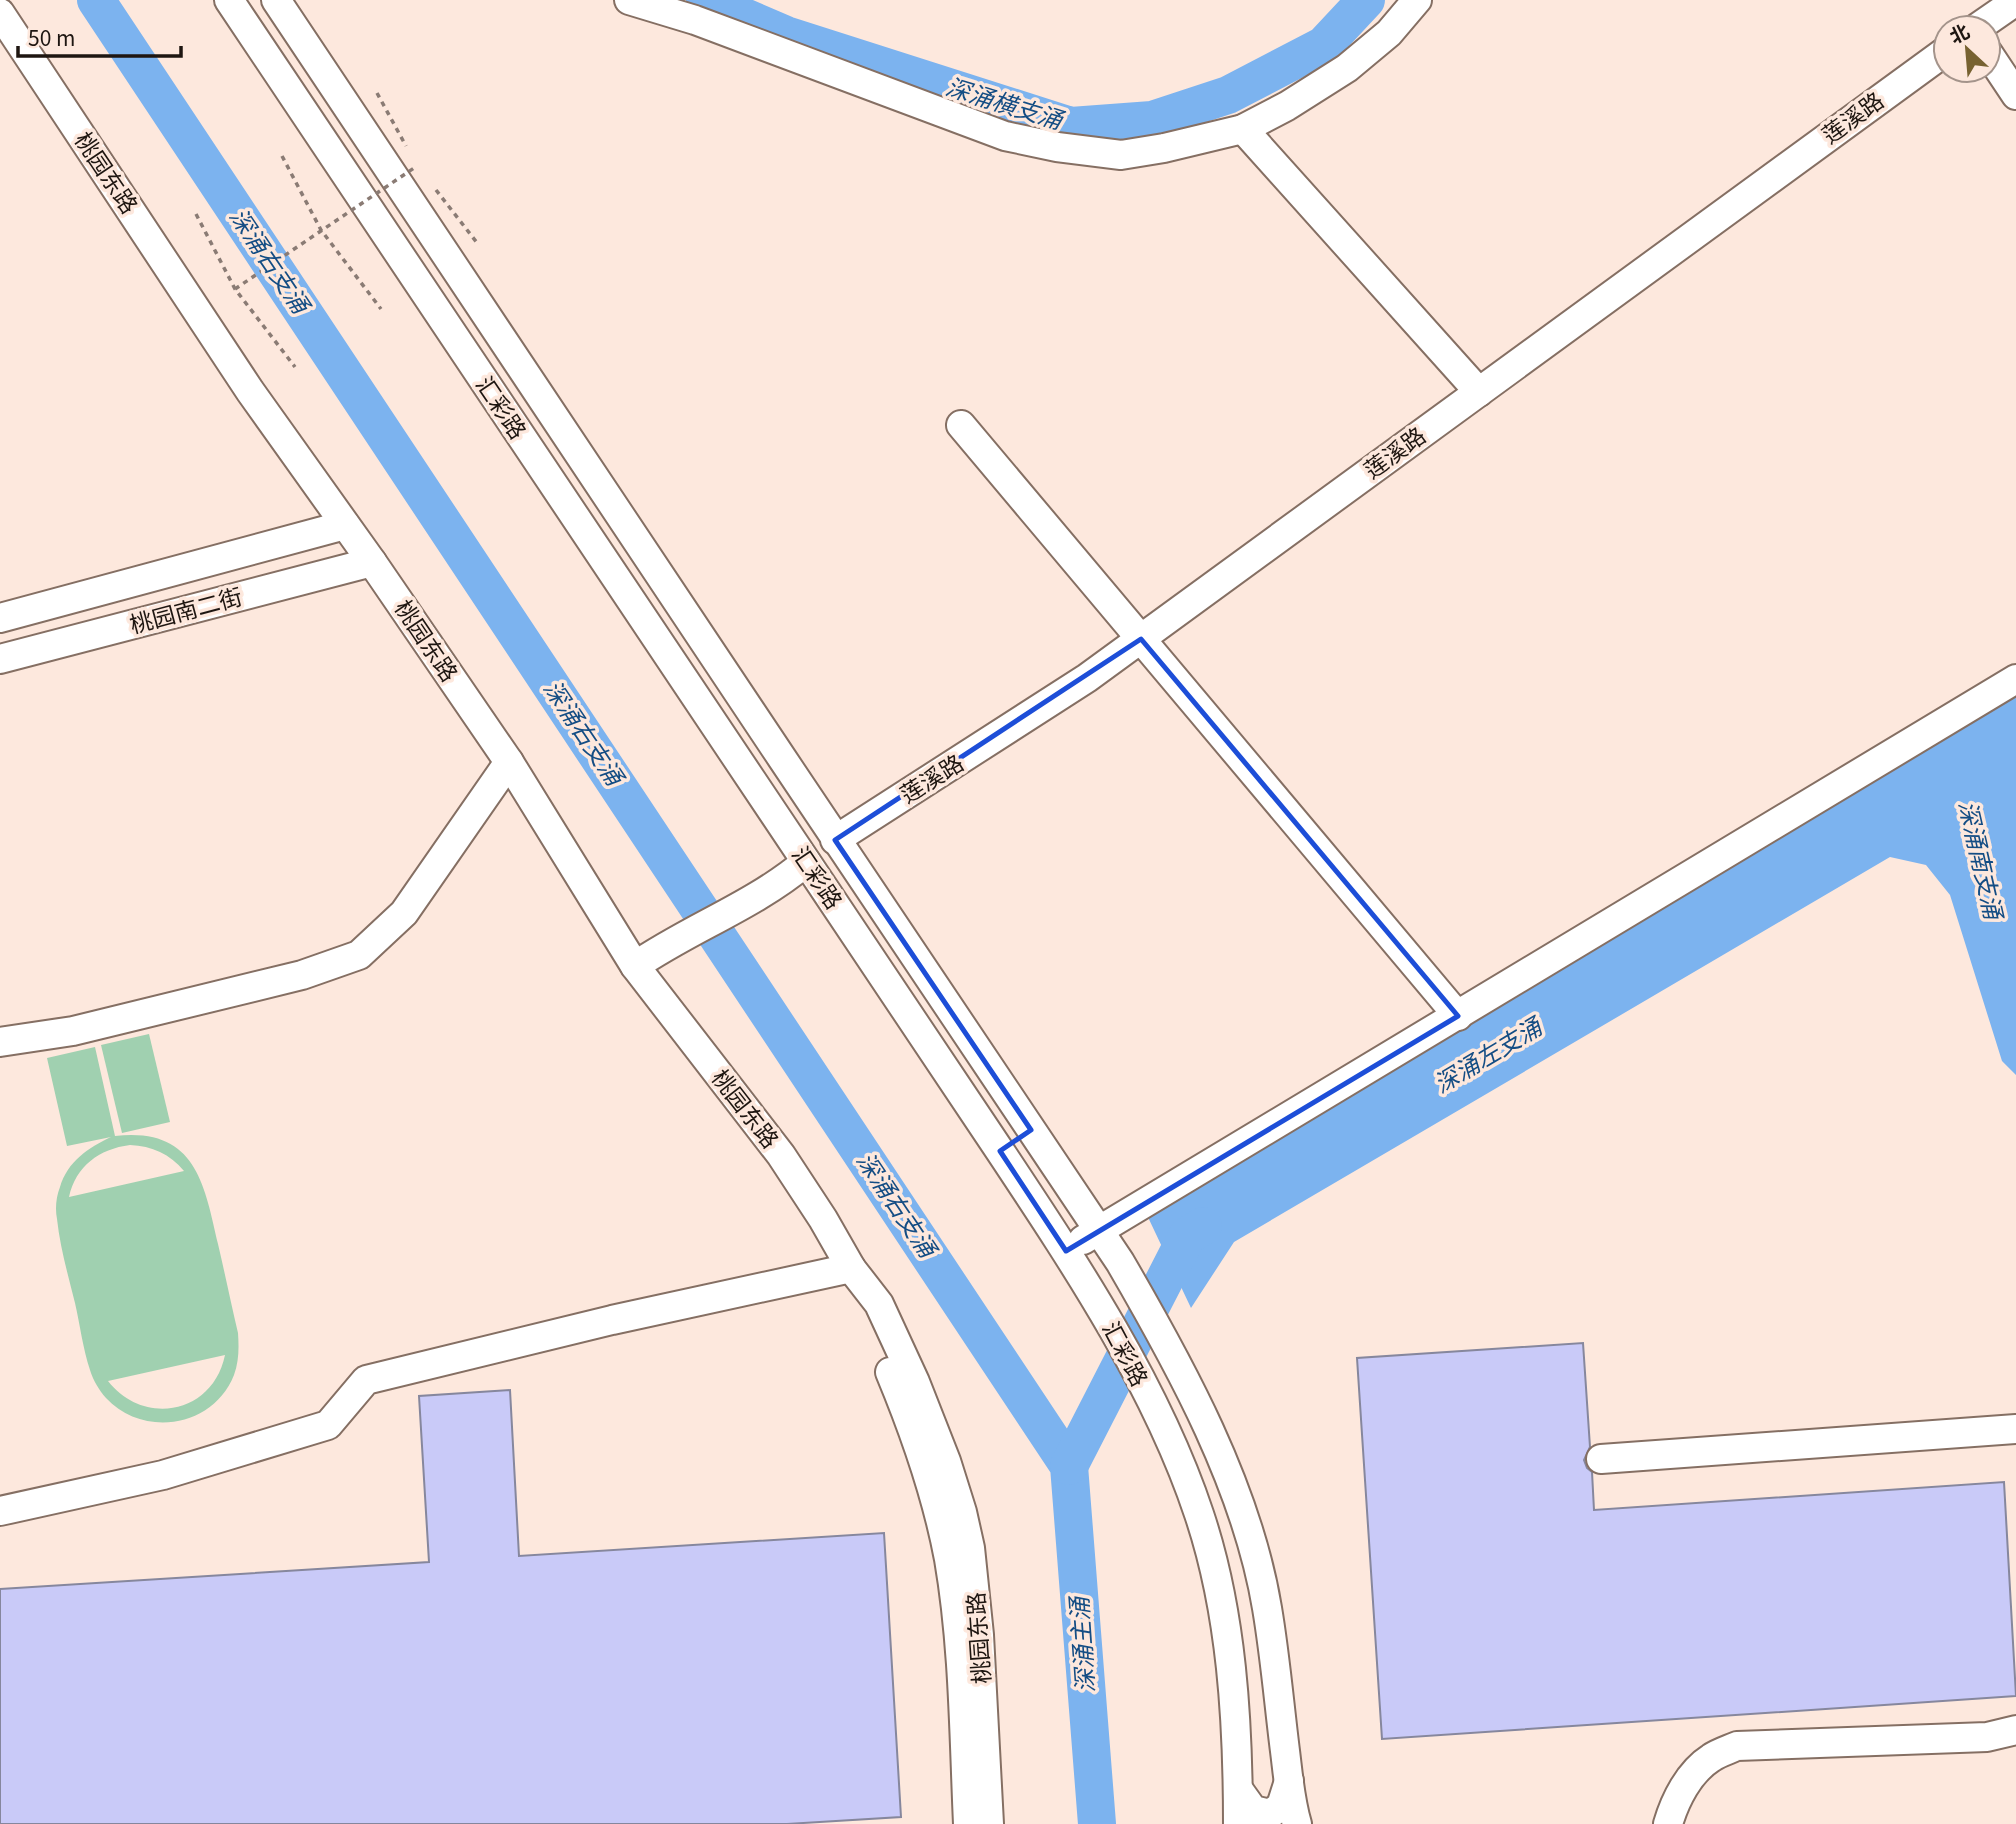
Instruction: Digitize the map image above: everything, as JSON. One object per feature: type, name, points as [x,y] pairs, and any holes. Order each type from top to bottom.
[{"type":"street","name":"汇彩路","points":[[229,0],[1000,1151],[1088,1287],[1150,1401],[1199,1514],[1216,1575],[1225,1625],[1234,1715],[1238,1824]]},
{"type":"street","name":"汇彩路","points":[[276,0],[413,202],[835,840],[1120,1262],[1180,1372],[1225,1471],[1255,1556],[1267,1606],[1297,1824]]},
{"type":"street","points":[[629,0],[695,20],[1005,135],[1057,147],[1121,155],[1164,148],[1243,129],[1287,106],[1346,68],[1389,33],[1417,0]]},
{"type":"street","points":[[1997,14],[2016,1]]},
{"type":"street","name":"桃园东路","points":[[0,13],[243,379],[509,762],[635,967],[781,1155],[851,1268],[879,1304],[915,1382],[946,1461],[962,1512],[975,1584],[989,1824]]},
{"type":"street","name":"莲溪路","points":[[835,840],[1018,724],[1141,639],[1932,61]]},
{"type":"street","points":[[2002,74],[2016,95]]},
{"type":"street","points":[[1243,129],[1479,391]]},
{"type":"street","points":[[961,425],[1458,1016]]},
{"type":"street","name":"桃园南二街","points":[[0,618],[345,525]]},
{"type":"street","name":"桃园南二街","points":[[0,659],[372,562]]},
{"type":"street","points":[[1066,1251],[2016,679]]},
{"type":"street","points":[[0,1042],[73,1031],[302,975],[359,955],[404,913],[509,762]]},
{"type":"street","points":[[635,967],[667,944],[737,910],[780,883],[806,862]]},
{"type":"street","points":[[1000,1151],[1031,1130]]},
{"type":"street","points":[[0,1511],[163,1475],[328,1425],[366,1380],[599,1323],[851,1268]]},
{"type":"street","name":"桃园东路","points":[[851,1268],[864,1314],[901,1399],[920,1454],[948,1557],[960,1656],[968,1824]]},
{"type":"street","points":[[1601,1459],[2016,1429]]},
{"type":"street","points":[[1668,1824],[1672,1809],[1693,1774],[1710,1758],[1737,1746],[1987,1737],[2016,1730]]},
{"type":"street","points":[[1238,1789],[1253,1810],[1270,1814],[1281,1806],[1289,1781]]},
{"type":"path","points":[[377,93],[410,153]]},
{"type":"path","points":[[282,156],[321,230],[381,309]]},
{"type":"path","points":[[235,289],[417,166],[425,175]]},
{"type":"path","points":[[432,185],[478,244]]},
{"type":"path","points":[[197,214],[235,289],[295,367]]},
{"type":"highlighted area","points":[[1141,639],[1458,1016],[1066,1251],[1000,1151],[1031,1130],[835,840]]},
{"type":"green space","points":[[149,1034],[170,1122],[122,1133],[101,1045]]},
{"type":"green space","points":[[95,1047],[115,1136],[142,1136],[163,1140],[179,1150],[191,1163],[200,1180],[221,1255],[238,1333],[238,1349],[234,1375],[224,1393],[210,1407],[194,1416],[176,1421],[139,1419],[121,1411],[106,1398],[93,1377],[85,1354],[62,1250],[56,1203],[68,1170],[87,1151],[111,1137],[67,1146],[47,1058]],"holes":[[[130,1145],[160,1152],[184,1171],[69,1197],[77,1176],[90,1161],[108,1150]],[[225,1355],[218,1375],[207,1390],[192,1401],[176,1407],[158,1409],[140,1405],[123,1396],[108,1381]]]},
{"type":"water","name":"深涌南支涌","points":[[2016,693],[2016,1075],[2002,1061],[1950,895],[1926,865],[1890,857],[1234,1242],[1191,1308],[1146,1213]]},
{"type":"building","points":[[1583,1343],[1590,1447],[1584,1460],[1592,1472],[1594,1510],[2004,1482],[2016,1696],[1382,1739],[1357,1358]]},
{"type":"building","points":[[510,1390],[519,1556],[884,1533],[901,1817],[787,1824],[0,1824],[0,1589],[429,1562],[419,1396]]},
{"type":"waterway","name":"深涌右支涌","points":[[96,0],[1069,1466],[1097,1824]]},
{"type":"waterway","name":"深涌横支涌","points":[[705,0],[786,35],[1071,126],[1152,120],[1228,95],[1324,45],[1366,0]]},
{"type":"waterway","name":"深涌左支涌","points":[[1069,1466],[1187,1236],[1203,1226]]},
{"type":"water label","name":"深涌主涌","points":[[1083,1645]]}]
